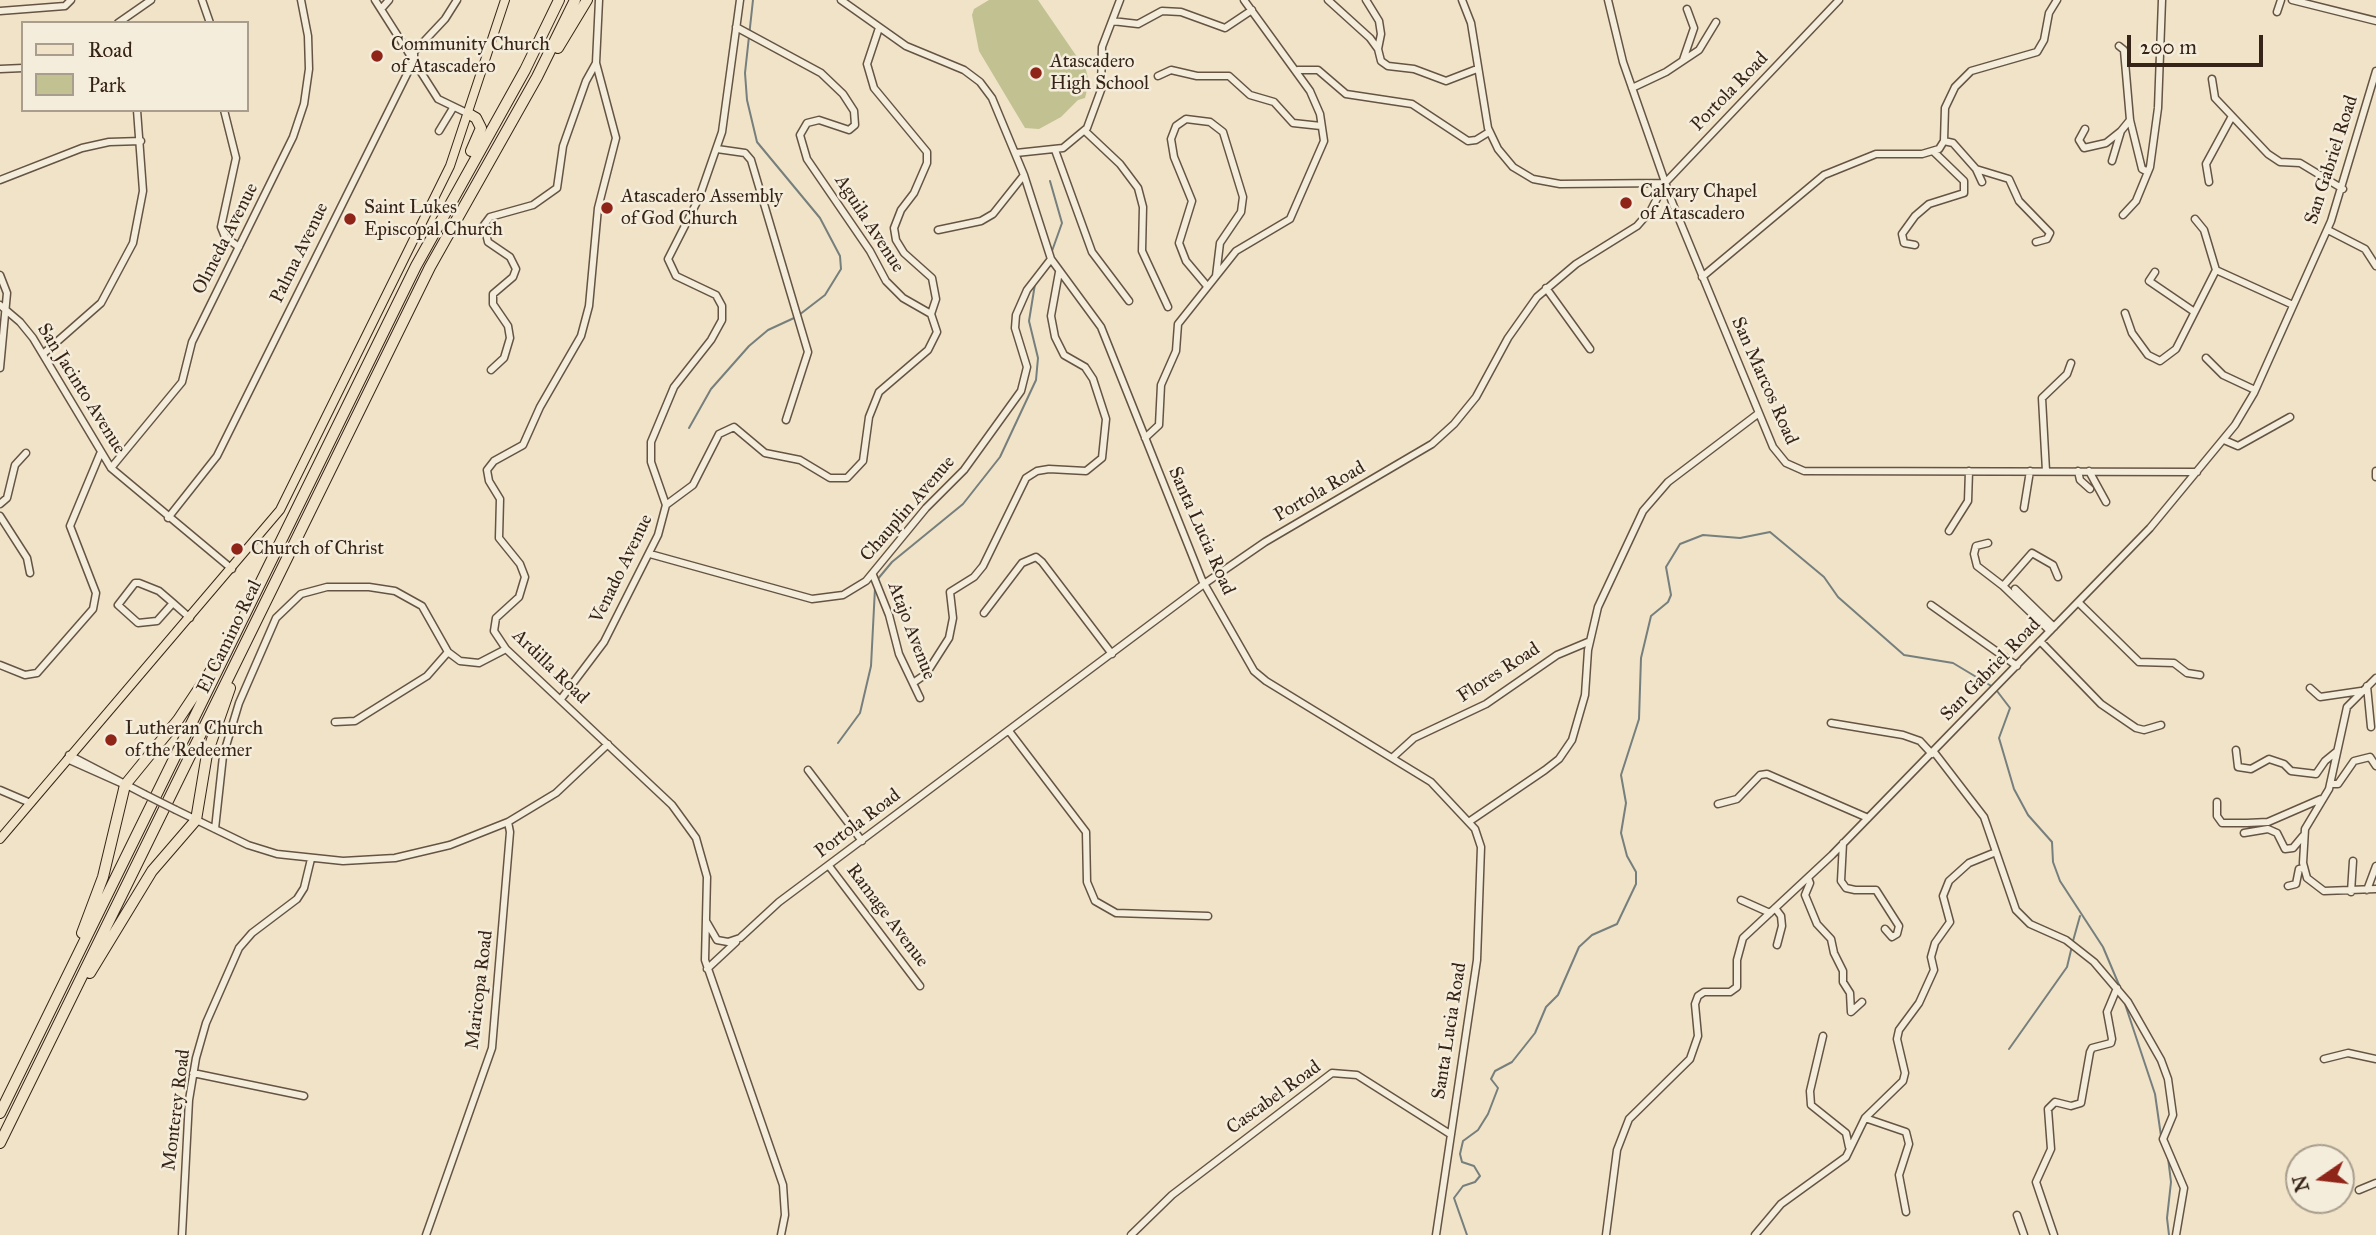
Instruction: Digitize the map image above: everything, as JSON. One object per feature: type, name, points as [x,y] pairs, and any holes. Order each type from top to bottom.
[{"type":"highway","name":"El Camino Real","points":[[0,1113],[416,266],[525,70],[559,0]]},
{"type":"highway","name":"El Camino Real","points":[[0,1143],[430,267],[537,77],[575,0]]},
{"type":"highway","points":[[537,77],[587,0]]},
{"type":"highway","points":[[464,176],[466,161],[481,131],[479,121],[469,114]]},
{"type":"highway","points":[[68,975],[103,877],[125,785],[178,720],[237,631]]},
{"type":"highway","points":[[67,1009],[152,871],[196,820],[213,733],[246,644]]},
{"type":"main road","name":"El Camino Real","points":[[0,839],[28,802],[232,569],[275,515],[295,483],[447,172],[469,114],[505,0]]},
{"type":"street","points":[[0,10],[65,6],[71,0]]},
{"type":"street","points":[[122,21],[151,0]]},
{"type":"street","points":[[202,0],[209,21]]},
{"type":"street","name":"Olmeda Avenue","points":[[111,468],[182,382],[192,342],[288,150],[304,104],[309,53],[301,0]]},
{"type":"street","points":[[375,0],[438,99],[469,114]]},
{"type":"street","points":[[382,8],[389,0]]},
{"type":"street","name":"Palma Avenue","points":[[168,518],[207,471],[231,430],[414,60],[414,52],[445,19],[457,0]]},
{"type":"street","name":"Ardilla Road","points":[[599,0],[596,63],[616,138],[598,208],[586,322],[523,445],[494,461],[487,470],[489,481],[500,499],[499,538],[520,564],[525,577],[519,597],[494,622],[494,634],[506,649],[679,813],[696,838],[706,867],[703,946],[707,969],[719,1007],[735,1042],[783,1185],[785,1215],[781,1235]]},
{"type":"street","name":"Venado Avenue","points":[[561,699],[604,642],[650,554],[666,505],[651,462],[651,442],[674,387],[711,340],[723,312],[721,302],[713,293],[672,272],[668,256],[699,198],[717,149],[729,97],[740,0]]},
{"type":"street","name":"Santa Lucia Road","points":[[841,0],[906,46],[958,67],[975,78],[992,98],[1016,153],[1051,259],[1101,327],[1204,584],[1258,674],[1431,782],[1470,821],[1481,847],[1479,939],[1436,1235]]},
{"type":"street","points":[[1016,153],[1055,150],[1069,145],[1085,131],[1098,103],[1102,47],[1120,0]]},
{"type":"street","points":[[1145,438],[1159,425],[1161,385],[1175,354],[1178,324],[1240,248],[1258,241],[1290,219],[1324,141],[1314,100],[1298,70],[1244,0]]},
{"type":"street","points":[[1328,0],[1370,38],[1388,66],[1415,69],[1442,80],[1452,81],[1477,69]]},
{"type":"street","points":[[1366,0],[1379,21],[1381,34],[1378,50]]},
{"type":"street","points":[[1462,0],[1471,23],[1489,132],[1509,163],[1539,180],[1580,186],[1665,183]]},
{"type":"street","name":"Portola Road","points":[[707,969],[779,902],[1204,584],[1265,542],[1432,444],[1454,424],[1476,397],[1521,319],[1546,288],[1576,264],[1637,226],[1651,210],[1665,183],[1839,0]]},
{"type":"street","points":[[1702,277],[1824,174],[1876,154],[1934,152],[1944,141],[1945,108],[1955,87],[1971,71],[2037,52],[2044,40],[2049,13],[2057,0]]},
{"type":"street","points":[[2123,215],[2136,201],[2148,172],[2158,108],[2162,0]]},
{"type":"street","points":[[2277,12],[2281,0]]},
{"type":"street","points":[[2292,0],[2376,21]]},
{"type":"street","name":"San Marcos Road","points":[[1609,1],[1632,89],[1665,183],[1773,447],[1782,460],[1794,469],[2197,472]]},
{"type":"street","points":[[1683,61],[1694,28],[1687,9]]},
{"type":"street","points":[[1112,20],[1138,24],[1162,11],[1181,12],[1225,28],[1252,10]]},
{"type":"street","points":[[1632,89],[1699,50],[1716,22]]},
{"type":"street","name":"Aguila Avenue","points":[[736,27],[821,73],[843,94],[854,111],[855,124],[849,130],[819,120],[807,122],[800,135],[807,159],[870,251],[886,281],[899,295],[931,314]]},
{"type":"street","points":[[666,505],[693,485],[719,434],[734,427],[754,446],[770,455],[800,460],[830,478],[842,480],[852,475],[863,461],[869,417],[878,392],[928,351],[935,340],[937,328],[931,314],[936,299],[932,278],[904,253],[896,240],[894,228],[903,206],[914,193],[927,163],[928,152],[885,105],[874,88],[867,64],[879,28]]},
{"type":"street","points":[[2119,46],[2123,51],[2130,120],[2142,169],[2148,172]]},
{"type":"street","points":[[491,370],[504,358],[510,338],[508,326],[493,304],[493,294],[513,277],[516,269],[510,257],[488,242],[484,225],[490,216],[533,205],[556,188],[563,146],[586,81],[596,63]]},
{"type":"street","points":[[0,69],[21,68]]},
{"type":"street","points":[[1158,76],[1177,70],[1196,76],[1229,76],[1250,95],[1274,102],[1293,123],[1321,126]]},
{"type":"street","points":[[1298,70],[1318,70],[1346,94],[1412,104],[1468,141],[1476,140],[1489,132]]},
{"type":"street","name":"San Gabriel Road","points":[[1606,1235],[1617,1150],[1629,1119],[1690,1059],[1698,1035],[1695,1004],[1698,996],[1704,992],[1730,992],[1737,987],[1737,960],[1742,938],[1808,878],[2017,666],[2150,528],[2224,440],[2255,390],[2328,230],[2343,189],[2376,71]]},
{"type":"street","points":[[2212,79],[2215,98],[2231,118],[2268,154],[2280,162],[2300,163],[2343,189]]},
{"type":"street","points":[[439,131],[453,108]]},
{"type":"street","points":[[43,354],[101,303],[127,256],[138,225],[142,200],[141,141],[137,112]]},
{"type":"street","points":[[224,112],[236,159],[221,227],[225,237],[239,247]]},
{"type":"street","points":[[2209,182],[2206,164],[2231,118]]},
{"type":"street","points":[[1207,286],[1186,261],[1179,243],[1192,201],[1171,141],[1174,129],[1186,119],[1210,122],[1223,132],[1242,198],[1241,212],[1220,243],[1216,276]]},
{"type":"street","points":[[2085,129],[2079,141],[2084,148],[2106,143],[2130,120]]},
{"type":"street","points":[[1085,131],[1120,164],[1138,188],[1143,207],[1142,251],[1168,307]]},
{"type":"street","points":[[2112,161],[2121,131]]},
{"type":"street","points":[[0,180],[82,148],[109,142],[141,141]]},
{"type":"street","points":[[1944,141],[1953,143],[1976,169],[1982,182]]},
{"type":"street","points":[[717,149],[749,155],[808,352],[786,420]]},
{"type":"street","points":[[1055,150],[1092,252],[1129,301]]},
{"type":"street","points":[[1915,245],[1904,243],[1902,234],[1915,216],[1928,204],[1964,193],[1964,181],[1934,152]]},
{"type":"street","points":[[1976,169],[2009,179],[2019,201],[2038,217],[2050,233],[2047,239],[2036,242]]},
{"type":"street","points":[[938,230],[981,221],[993,214],[1024,175]]},
{"type":"street","points":[[2126,313],[2132,333],[2148,355],[2161,361],[2176,349],[2216,270],[2204,230],[2194,219]]},
{"type":"street","points":[[2328,230],[2365,249],[2376,266]]},
{"type":"street","name":"Chauplin Avenue","points":[[650,554],[812,598],[843,595],[873,576],[926,508],[964,470],[1021,391],[1027,367],[1015,328],[1016,315],[1027,290],[1051,259]]},
{"type":"street","points":[[2216,270],[2293,305]]},
{"type":"street","points":[[913,683],[926,674],[949,638],[953,618],[950,592],[974,577],[983,566],[1026,478],[1049,469],[1086,471],[1102,458],[1106,419],[1093,379],[1085,368],[1064,355],[1055,337],[1051,316],[1059,272]]},
{"type":"street","points":[[2155,272],[2149,282],[2193,311]]},
{"type":"street","points":[[0,275],[7,293],[2,306],[0,368]]},
{"type":"street","points":[[1546,288],[1590,349]]},
{"type":"street","name":"San Jacinto Avenue","points":[[2,306],[20,322],[43,354],[100,454],[111,468],[232,569]]},
{"type":"street","points":[[2206,358],[2223,375],[2255,390]]},
{"type":"street","points":[[2046,471],[2042,398],[2067,374],[2071,363]]},
{"type":"street","points":[[1470,821],[1545,770],[1568,746],[1583,705],[1589,640],[1604,588],[1630,532],[1651,500],[1679,473],[1759,413]]},
{"type":"street","points":[[2224,440],[2238,446],[2290,417]]},
{"type":"street","points":[[0,503],[7,498],[15,465],[26,453]]},
{"type":"street","points":[[0,665],[25,675],[37,673],[93,609],[96,593],[70,526],[100,454]]},
{"type":"street","points":[[1949,531],[1968,501],[1969,471]]},
{"type":"street","points":[[2024,508],[2030,471]]},
{"type":"street","points":[[2078,471],[2080,480],[2090,489]]},
{"type":"street","points":[[2089,471],[2106,502]]},
{"type":"street","points":[[2376,471],[2376,477]]},
{"type":"street","points":[[0,516],[27,558],[30,573]]},
{"type":"street","points":[[1988,543],[1976,546],[1974,554],[1977,566],[2052,629]]},
{"type":"street","points":[[2003,586],[2032,553],[2053,565],[2058,577]]},
{"type":"street","points":[[984,613],[1022,563],[1036,557],[1112,654]]},
{"type":"street","name":"Atajo Avenue","points":[[873,576],[889,615],[899,654],[920,698]]},
{"type":"street","points":[[173,603],[157,621],[138,623],[118,605],[135,583],[159,591],[173,603],[190,618]]},
{"type":"street","points":[[215,829],[221,769],[232,723],[276,618],[305,592],[327,587],[369,587],[395,591],[415,600],[425,610],[448,652],[460,662],[473,664],[506,649]]},
{"type":"street","points":[[2015,589],[2052,629]]},
{"type":"street","points":[[2078,602],[2139,662],[2167,662],[2187,673],[2200,675]]},
{"type":"street","points":[[1931,605],[2017,666]]},
{"type":"street","name":"Flores Road","points":[[1392,758],[1414,738],[1486,704],[1556,655],[1585,645],[1589,640]]},
{"type":"street","points":[[2040,641],[2101,704],[2136,728],[2144,730],[2161,725]]},
{"type":"street","points":[[335,722],[355,721],[417,683],[427,676],[448,652]]},
{"type":"street","points":[[2376,678],[2347,707],[2330,784],[2307,822],[2304,869],[2312,884],[2321,890],[2376,890]]},
{"type":"street","points":[[2309,688],[2320,698],[2364,688]]},
{"type":"street","points":[[2364,688],[2371,727]]},
{"type":"street","points":[[1831,723],[1903,735],[1920,741],[1933,752],[1981,811],[2008,893],[2019,914],[2035,927],[2066,940],[2082,951],[2118,989],[2161,1060],[2168,1079],[2173,1115],[2163,1139],[2184,1188],[2176,1235]]},
{"type":"street","points":[[1009,731],[1086,832],[1087,882],[1095,901],[1104,909],[1116,913],[1208,916]]},
{"type":"street","points":[[68,757],[260,850],[311,859],[362,861],[424,853],[478,836],[508,822],[556,793],[608,744]]},
{"type":"street","points":[[2236,750],[2238,767],[2251,769],[2269,758],[2284,764],[2291,771],[2316,774],[2336,752]]},
{"type":"street","points":[[2330,784],[2337,784],[2354,761],[2370,757],[2376,766]]},
{"type":"street","points":[[808,770],[862,841]]},
{"type":"street","points":[[1718,804],[1726,805],[1737,799],[1760,775],[1767,774],[1868,818]]},
{"type":"street","points":[[0,790],[28,802]]},
{"type":"street","points":[[2217,802],[2217,816],[2222,823],[2247,823],[2268,822],[2322,799]]},
{"type":"street","name":"Maricopa Road","points":[[426,1235],[492,1048],[510,832],[508,822]]},
{"type":"street","points":[[2244,833],[2268,829],[2277,833],[2285,849],[2293,848],[2305,835]]},
{"type":"street","points":[[1843,843],[1841,881],[1846,888],[1876,890],[1899,926],[1897,934],[1892,937],[1885,929]]},
{"type":"street","points":[[1755,1235],[1781,1204],[1846,1157],[1865,1118],[1903,1081],[1905,1073],[1897,1039],[1899,1030],[1919,1003],[1934,970],[1931,957],[1935,943],[1950,922],[1943,896],[1948,881],[1969,863],[1996,852]]},
{"type":"street","name":"Monterey Road","points":[[182,1235],[193,1073],[206,1023],[239,948],[252,933],[297,900],[304,888],[311,859]]},
{"type":"street","points":[[2351,892],[2353,862]]},
{"type":"street","name":"Ramage Avenue","points":[[829,866],[920,986]]},
{"type":"street","points":[[2367,890],[2376,866]]},
{"type":"street","points":[[2288,886],[2296,884],[2299,869],[2304,869]]},
{"type":"street","points":[[1808,878],[1810,883],[1805,895],[1817,925],[1831,939],[1833,953],[1843,971],[1843,982],[1850,993],[1851,1012],[1862,1002]]},
{"type":"street","points":[[1741,900],[1781,916],[1782,926],[1777,945]]},
{"type":"street","points":[[706,921],[717,940],[728,942],[740,938]]},
{"type":"street","points":[[2054,1235],[2036,1182],[2051,1149],[2048,1109],[2055,1102],[2071,1106],[2081,1103],[2090,1052],[2092,1048],[2107,1045],[2112,1039],[2107,1012],[2118,989]]},
{"type":"street","points":[[1822,1036],[1810,1091],[1811,1105],[1846,1133],[1849,1149]]},
{"type":"street","points":[[2324,1059],[2348,1054],[2376,1059]]},
{"type":"street","points":[[193,1073],[304,1096]]},
{"type":"street","name":"Cascabel Road","points":[[1131,1235],[1172,1195],[1332,1073],[1357,1075],[1450,1134]]},
{"type":"street","points":[[1865,1118],[1906,1132],[1909,1144],[1899,1175],[1906,1212]]},
{"type":"street","points":[[2359,1190],[2376,1183]]},
{"type":"street","points":[[2017,1215],[2024,1235]]},
{"type":"green space","points":[[989,0],[1038,0],[1086,70],[1089,82],[1085,98],[1078,100],[1061,117],[1039,129],[1025,128],[979,51],[972,15],[974,9]]},
{"type":"waterway","points":[[753,0],[745,73],[747,100],[757,142],[820,218],[840,256],[841,269],[825,295],[799,315]]},
{"type":"waterway","points":[[1050,181],[1062,223],[1052,251]]},
{"type":"waterway","points":[[877,580],[892,562],[963,504],[1000,457],[1036,380],[1038,358],[1029,321],[1035,284]]},
{"type":"waterway","points":[[689,428],[711,389],[749,346],[768,330],[794,318]]},
{"type":"waterway","points":[[1467,1235],[1454,1198],[1463,1186],[1475,1182],[1480,1176],[1474,1166],[1462,1162],[1460,1154],[1463,1141],[1478,1130],[1488,1114],[1498,1088],[1491,1079],[1495,1071],[1512,1062],[1535,1033],[1546,1007],[1558,995],[1579,947],[1592,935],[1617,924],[1636,884],[1636,872],[1627,856],[1621,833],[1626,803],[1621,775],[1639,719],[1641,658],[1651,616],[1668,602],[1671,595],[1666,567],[1680,544],[1703,535],[1740,538],[1770,532],[1824,577],[1838,597],[1904,655],[1953,663],[1993,687]]},
{"type":"waterway","points":[[838,743],[860,713],[871,666],[875,588]]},
{"type":"waterway","points":[[1997,691],[2010,708],[1999,738],[2014,789],[2028,815],[2052,842],[2053,862],[2060,881],[2103,947],[2122,992]]},
{"type":"waterway","points":[[2073,941],[2080,916]]},
{"type":"waterway","points":[[2009,1049],[2067,967],[2072,946]]},
{"type":"waterway","points":[[2125,1004],[2155,1094],[2161,1136]]},
{"type":"waterway","points":[[2168,1158],[2171,1182],[2167,1218],[2169,1235]]},
{"type":"place","name":"Community Church of Atascadero","points":[[377,56]]},
{"type":"place","name":"Atascadero High School","points":[[1036,73]]},
{"type":"place","name":"Calvary Chapel of Atascadero","points":[[1626,203]]},
{"type":"place","name":"Atascadero Assembly of God Church","points":[[607,208]]},
{"type":"place","name":"Saint Lukes Episcopal Church","points":[[350,219]]},
{"type":"place","name":"Church of Christ","points":[[237,549]]},
{"type":"place","name":"Lutheran Church of the Redeemer","points":[[111,740]]}]
